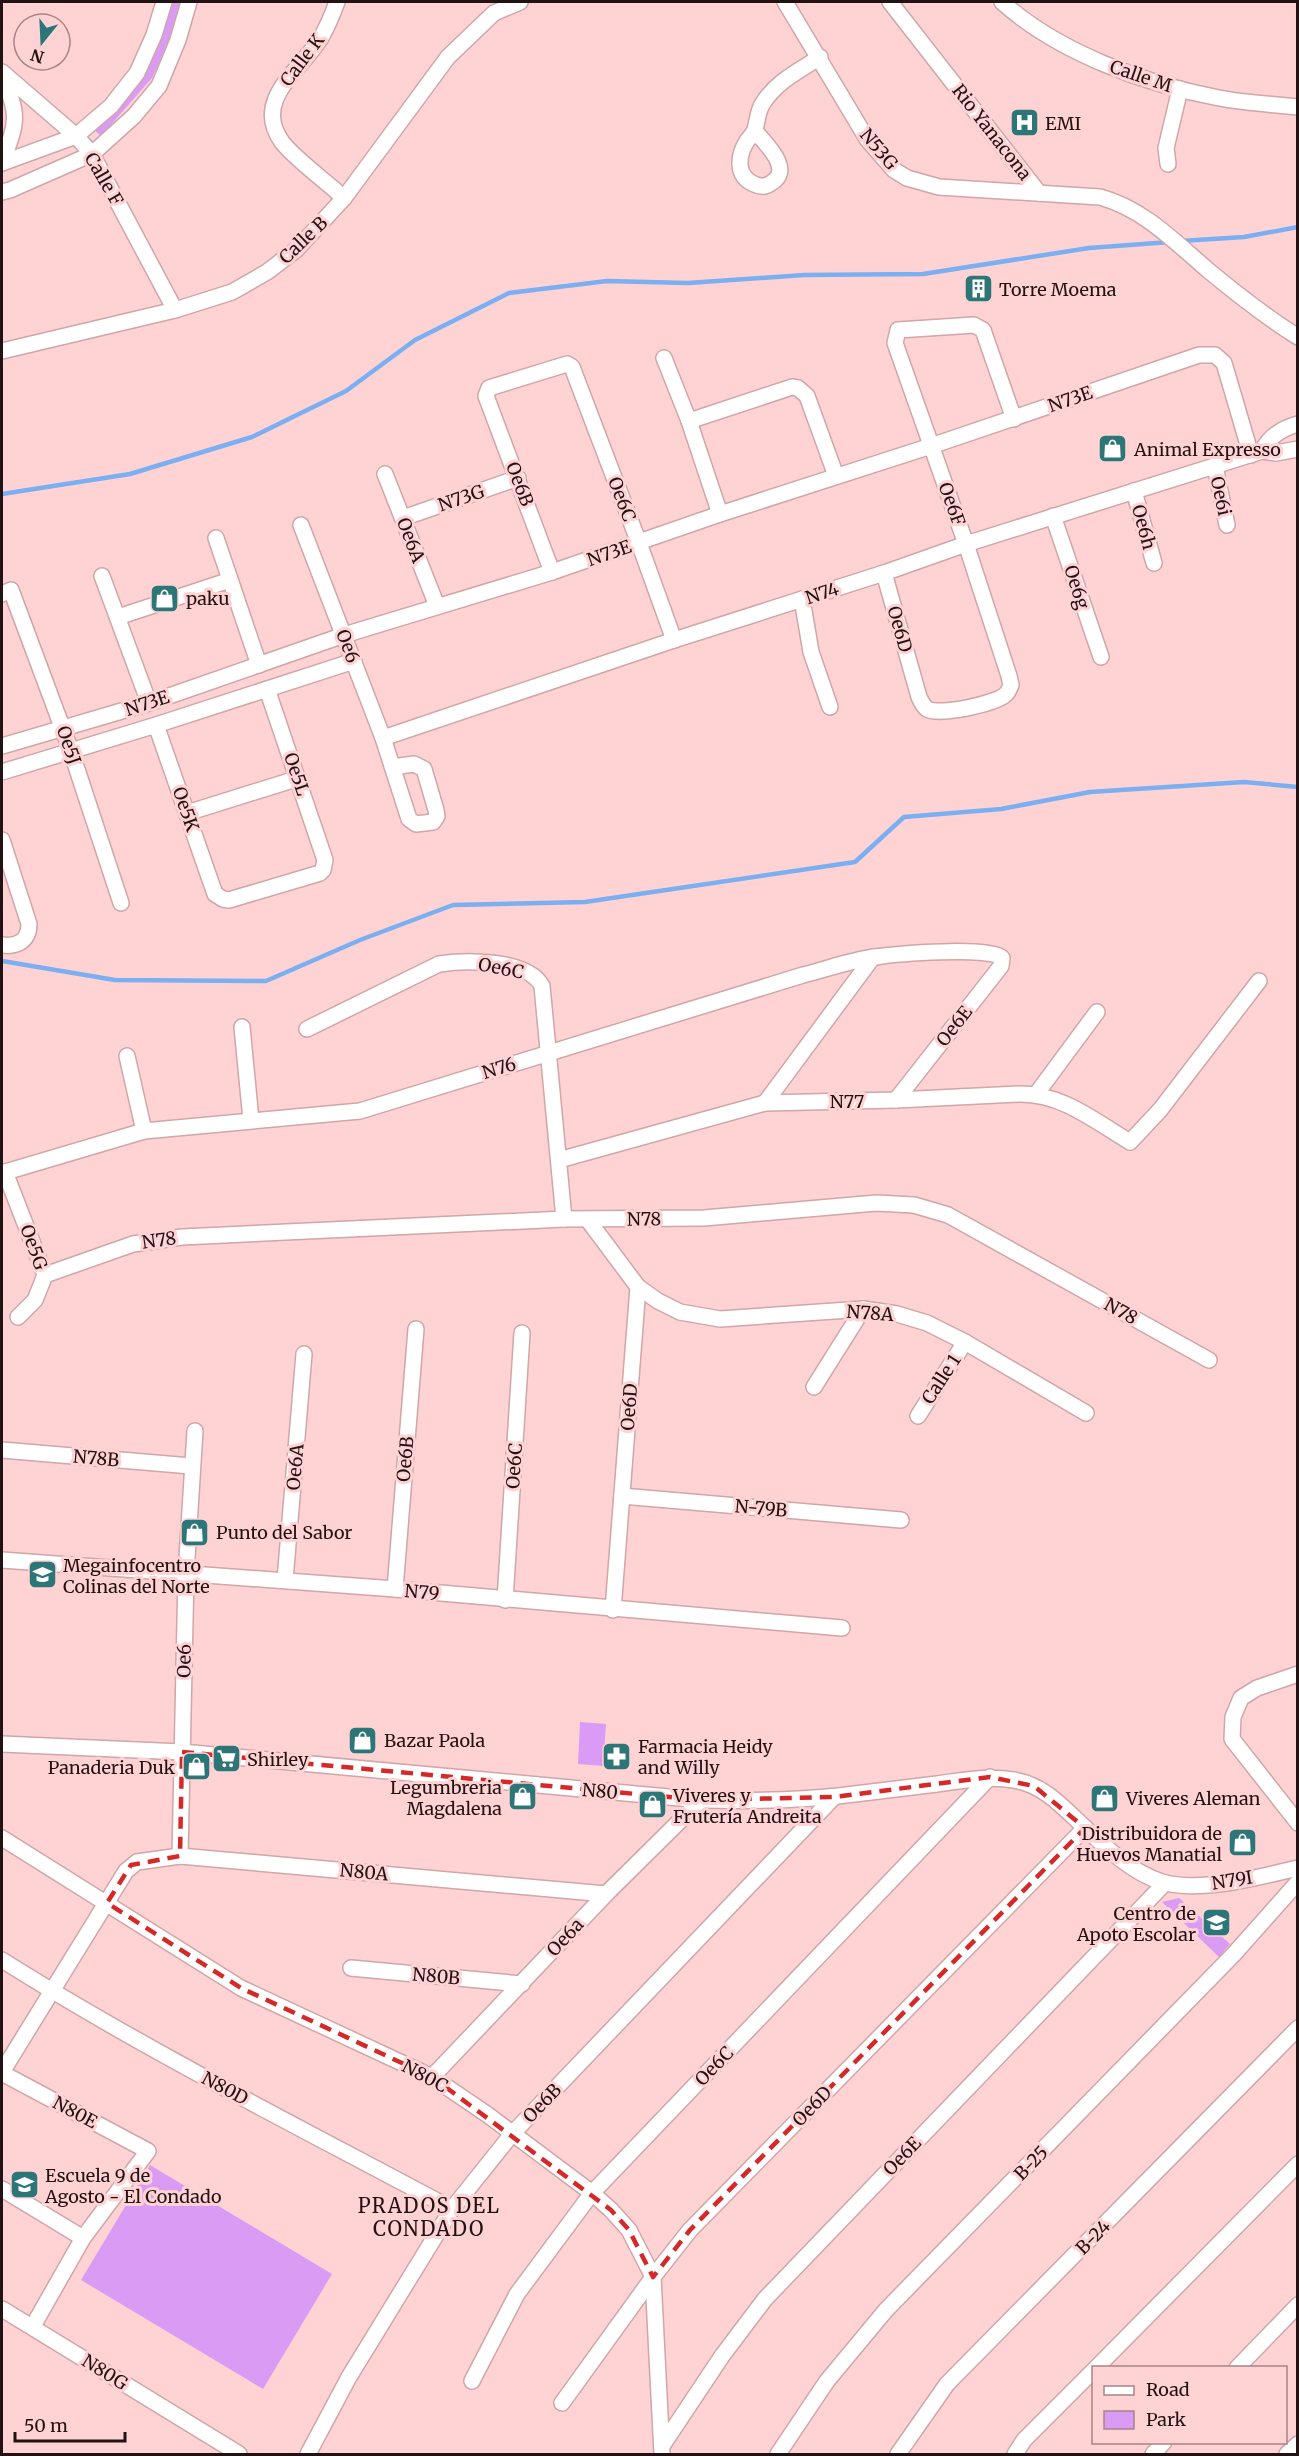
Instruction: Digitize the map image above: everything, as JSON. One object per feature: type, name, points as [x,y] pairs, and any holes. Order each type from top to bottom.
[{"type":"street","points":[[2,163],[76,136],[111,106],[137,73],[154,35],[164,2]]},
{"type":"street","points":[[2,192],[92,154],[134,116],[159,86],[178,40],[189,2]]},
{"type":"street","name":"Calle K","points":[[337,2],[322,37],[278,91],[273,119],[274,130],[284,144],[345,198]]},
{"type":"street","name":"Calle B","points":[[2,351],[175,310],[232,292],[267,272],[297,249],[345,198],[448,57],[494,13],[520,2]]},
{"type":"street","name":"N53G","points":[[785,2],[820,57],[867,140],[894,170],[907,178],[933,186],[1039,193]]},
{"type":"street","name":"Rio Yanacona","points":[[890,2],[1039,193],[1100,197],[1133,210],[1157,226],[1263,315],[1298,337]]},
{"type":"street","name":"Calle M","points":[[1002,2],[1042,33],[1102,63],[1180,89],[1222,99],[1298,107]]},
{"type":"street","points":[[755,131],[757,116],[772,90],[787,77],[820,57]]},
{"type":"street","name":"Calle F","points":[[2,72],[76,136],[92,154],[175,310]]},
{"type":"street","name":"Calle F","points":[[2,72],[15,110],[16,126],[2,163]]},
{"type":"street","points":[[1168,164],[1166,148],[1180,89]]},
{"type":"street","name":"Oe6F","points":[[1009,676],[966,544],[895,343],[895,334],[902,328],[968,325],[974,325],[983,330],[1014,419]]},
{"type":"street","name":"N73E","points":[[2,746],[149,703],[344,635],[552,572],[720,514],[1014,419],[1199,355],[1215,355],[1224,363],[1257,453]]},
{"type":"street","points":[[664,358],[689,422],[720,514]]},
{"type":"street","name":"Oe6C","points":[[486,396],[489,388],[563,364],[572,367],[674,640]]},
{"type":"street","points":[[689,422],[792,387],[798,388],[807,396],[836,476]]},
{"type":"street","name":"Oe6B","points":[[486,396],[552,572]]},
{"type":"street","points":[[1257,453],[1271,437],[1298,424]]},
{"type":"street","name":"N74","points":[[383,738],[1053,516],[1257,453],[1276,453],[1298,449]]},
{"type":"street","name":"Oe6i","points":[[1215,466],[1227,525]]},
{"type":"street","name":"Oe6A","points":[[385,474],[437,606]]},
{"type":"street","name":"N73G","points":[[403,518],[518,478]]},
{"type":"street","name":"Oe6h","points":[[1134,492],[1154,563]]},
{"type":"street","name":"Oe6g","points":[[1053,516],[1101,657]]},
{"type":"street","name":"Oe6","points":[[302,525],[392,767]]},
{"type":"street","points":[[216,538],[259,664]]},
{"type":"street","name":"Oe6D","points":[[884,573],[919,696],[926,708],[933,711],[957,710],[995,700],[1005,695],[1011,686],[1009,676]]},
{"type":"street","points":[[102,576],[149,703]]},
{"type":"street","points":[[118,617],[230,580]]},
{"type":"street","name":"Oe5J","points":[[6,592],[63,729],[121,903]]},
{"type":"street","points":[[802,599],[811,652],[830,707]]},
{"type":"street","name":"N73E","points":[[2,772],[354,661]]},
{"type":"street","name":"Oe5L","points":[[215,894],[229,900],[320,873],[323,870],[325,860],[267,688]]},
{"type":"street","name":"Oe5K","points":[[156,725],[215,894]]},
{"type":"street","points":[[187,813],[299,778]]},
{"type":"street","points":[[2,840],[7,879],[29,924],[29,932],[21,942],[13,946],[2,945]]},
{"type":"street","name":"N76","points":[[3,1173],[144,1131],[360,1111],[803,975],[873,957],[939,952],[994,953]]},
{"type":"street","name":"Oe6E","points":[[896,1100],[1001,966],[1002,958],[994,953]]},
{"type":"street","points":[[765,1103],[873,957]]},
{"type":"street","name":"Oe6C","points":[[307,1029],[439,964],[461,961],[486,963],[531,973],[542,986],[564,1219]]},
{"type":"street","name":"N77","points":[[559,1160],[765,1103],[1036,1094],[1062,1102],[1130,1142],[1160,1110],[1258,981]]},
{"type":"street","points":[[1036,1094],[1097,1012]]},
{"type":"street","points":[[242,1027],[251,1120]]},
{"type":"street","points":[[127,1056],[144,1131]]},
{"type":"street","name":"Oe5G","points":[[3,1173],[45,1275],[34,1300],[18,1317]]},
{"type":"street","name":"N78","points":[[45,1275],[133,1244],[155,1239],[564,1219],[704,1218],[876,1203],[914,1205],[948,1215],[1209,1360]]},
{"type":"street","points":[[588,1220],[638,1287]]},
{"type":"street","name":"Oe6D","points":[[613,1610],[638,1287]]},
{"type":"street","name":"N78A","points":[[638,1287],[658,1301],[680,1312],[720,1319],[863,1309],[897,1314],[927,1323],[965,1342],[1086,1413]]},
{"type":"street","points":[[814,1387],[863,1309]]},
{"type":"street","name":"Oe6B","points":[[395,1589],[416,1329]]},
{"type":"street","name":"Oe6C","points":[[505,1600],[522,1333]]},
{"type":"street","name":"Calle 1","points":[[918,1416],[965,1342]]},
{"type":"street","name":"Oe6A","points":[[285,1580],[304,1354]]},
{"type":"street","name":"Oe6","points":[[180,1856],[186,1574],[195,1431]]},
{"type":"street","name":"N78B","points":[[2,1450],[191,1466]]},
{"type":"street","name":"N-79B","points":[[622,1496],[901,1520]]},
{"type":"street","name":"N79","points":[[2,1560],[285,1580],[842,1628]]},
{"type":"street","points":[[1298,1674],[1257,1688],[1241,1698],[1233,1717],[1232,1739],[1298,1823]]},
{"type":"street","name":"N80","points":[[2,1744],[182,1752],[701,1800],[772,1801],[834,1797],[990,1777],[1017,1780],[1052,1796],[1085,1828],[1132,1866],[1149,1877],[1165,1883]]},
{"type":"street","name":"Oe6C","points":[[472,2381],[517,2294],[592,2193],[990,1777]]},
{"type":"street","name":"Oe6B","points":[[308,2454],[349,2377],[452,2209],[512,2134],[834,1797]]},
{"type":"street","name":"Oe6a","points":[[432,2077],[606,1894],[701,1800]]},
{"type":"street","name":"Oe6D","points":[[562,2403],[690,2230],[1085,1828]]},
{"type":"street","name":"N80C","points":[[2,1838],[241,1988],[432,2077],[592,2193],[628,2230],[653,2277],[662,2450]]},
{"type":"street","name":"N80A","points":[[107,1903],[126,1871],[137,1862],[180,1856],[606,1894]]},
{"type":"street","name":"N79I","points":[[1165,1883],[1214,1884],[1298,1868]]},
{"type":"street","name":"B-25","points":[[778,2454],[827,2381],[886,2310],[1234,1954],[1298,1882]]},
{"type":"street","name":"Oe6E","points":[[662,2450],[722,2356],[771,2292],[1165,1883]]},
{"type":"street","points":[[2,2073],[107,1903]]},
{"type":"street","name":"N80D","points":[[2,1960],[51,1991],[215,2083],[452,2209]]},
{"type":"street","name":"N80B","points":[[351,1968],[522,1984]]},
{"type":"street","name":"B-24","points":[[898,2454],[947,2384],[1298,2028]]},
{"type":"street","name":"N80E","points":[[2,2073],[148,2151],[83,2238]]},
{"type":"street","points":[[1098,2366],[1298,2164]]},
{"type":"street","points":[[2,2189],[83,2238],[33,2326]]},
{"type":"street","points":[[1238,2366],[1298,2305]]},
{"type":"street","name":"N80G","points":[[2,2309],[239,2454]]},
{"type":"street","points":[[1015,2454],[1024,2440],[1092,2372]]},
{"type":"street","points":[[1287,2454],[1298,2444]]},
{"type":"highlighted area","points":[[182,1752],[701,1800],[834,1797],[990,1777],[1034,1786],[1085,1828],[690,2230],[653,2277],[629,2230],[611,2210],[432,2077],[241,1988],[107,1903],[131,1865],[180,1856]]},
{"type":"green space","points":[[168,2],[180,2],[170,39],[152,78],[101,136],[91,127],[113,109]]},
{"type":"green space","points":[[580,1722],[606,1724],[603,1766],[578,1764]]},
{"type":"green space","points":[[1179,1898],[1230,1944],[1219,1957],[1162,1902]]},
{"type":"green space","points":[[150,2165],[332,2274],[263,2389],[81,2280]]},
{"type":"waterway","points":[[1181,241],[1244,237],[1298,227]]},
{"type":"waterway","points":[[2,494],[130,474],[252,437],[346,391],[415,340],[509,293],[607,281],[688,283],[804,275],[923,274],[1089,248],[1170,242]]},
{"type":"waterway","points":[[2,961],[115,980],[266,981],[360,940],[453,905],[585,902],[855,862],[904,817],[1001,809],[1090,792],[1244,782],[1298,787]]},
{"type":"place","name":"EMI","points":[[1024,123]]},
{"type":"place","name":"Torre Moema","points":[[978,289]]},
{"type":"place","name":"Animal Expresso","points":[[1113,449]]},
{"type":"place","name":"paku","points":[[165,598]]},
{"type":"place","name":"Punto del Sabor","points":[[195,1532]]},
{"type":"place","name":"Megainfocentro Colinas del Norte","points":[[42,1575]]},
{"type":"place","name":"Bazar Paola","points":[[363,1740]]},
{"type":"place","name":"Farmacia Heidy and Willy","points":[[617,1756]]},
{"type":"place","name":"Shirley","points":[[226,1759]]},
{"type":"place","name":"Panaderia Duk","points":[[196,1767]]},
{"type":"place","name":"Legumbreria Magdalena","points":[[523,1797]]},
{"type":"place","name":"Viveres Aleman","points":[[1105,1798]]},
{"type":"place","name":"Viveres y Frutería Andreita","points":[[652,1805]]},
{"type":"place","name":"Distribuidora de Huevos Manatial","points":[[1243,1843]]},
{"type":"place","name":"Centro de Apoto Escolar","points":[[1217,1923]]},
{"type":"place","name":"Escuela 9 de Agosto - El Condado","points":[[24,2185]]},
{"type":"district","name":"PRADOS DEL CONDADO","points":[[429,2216]]}]
